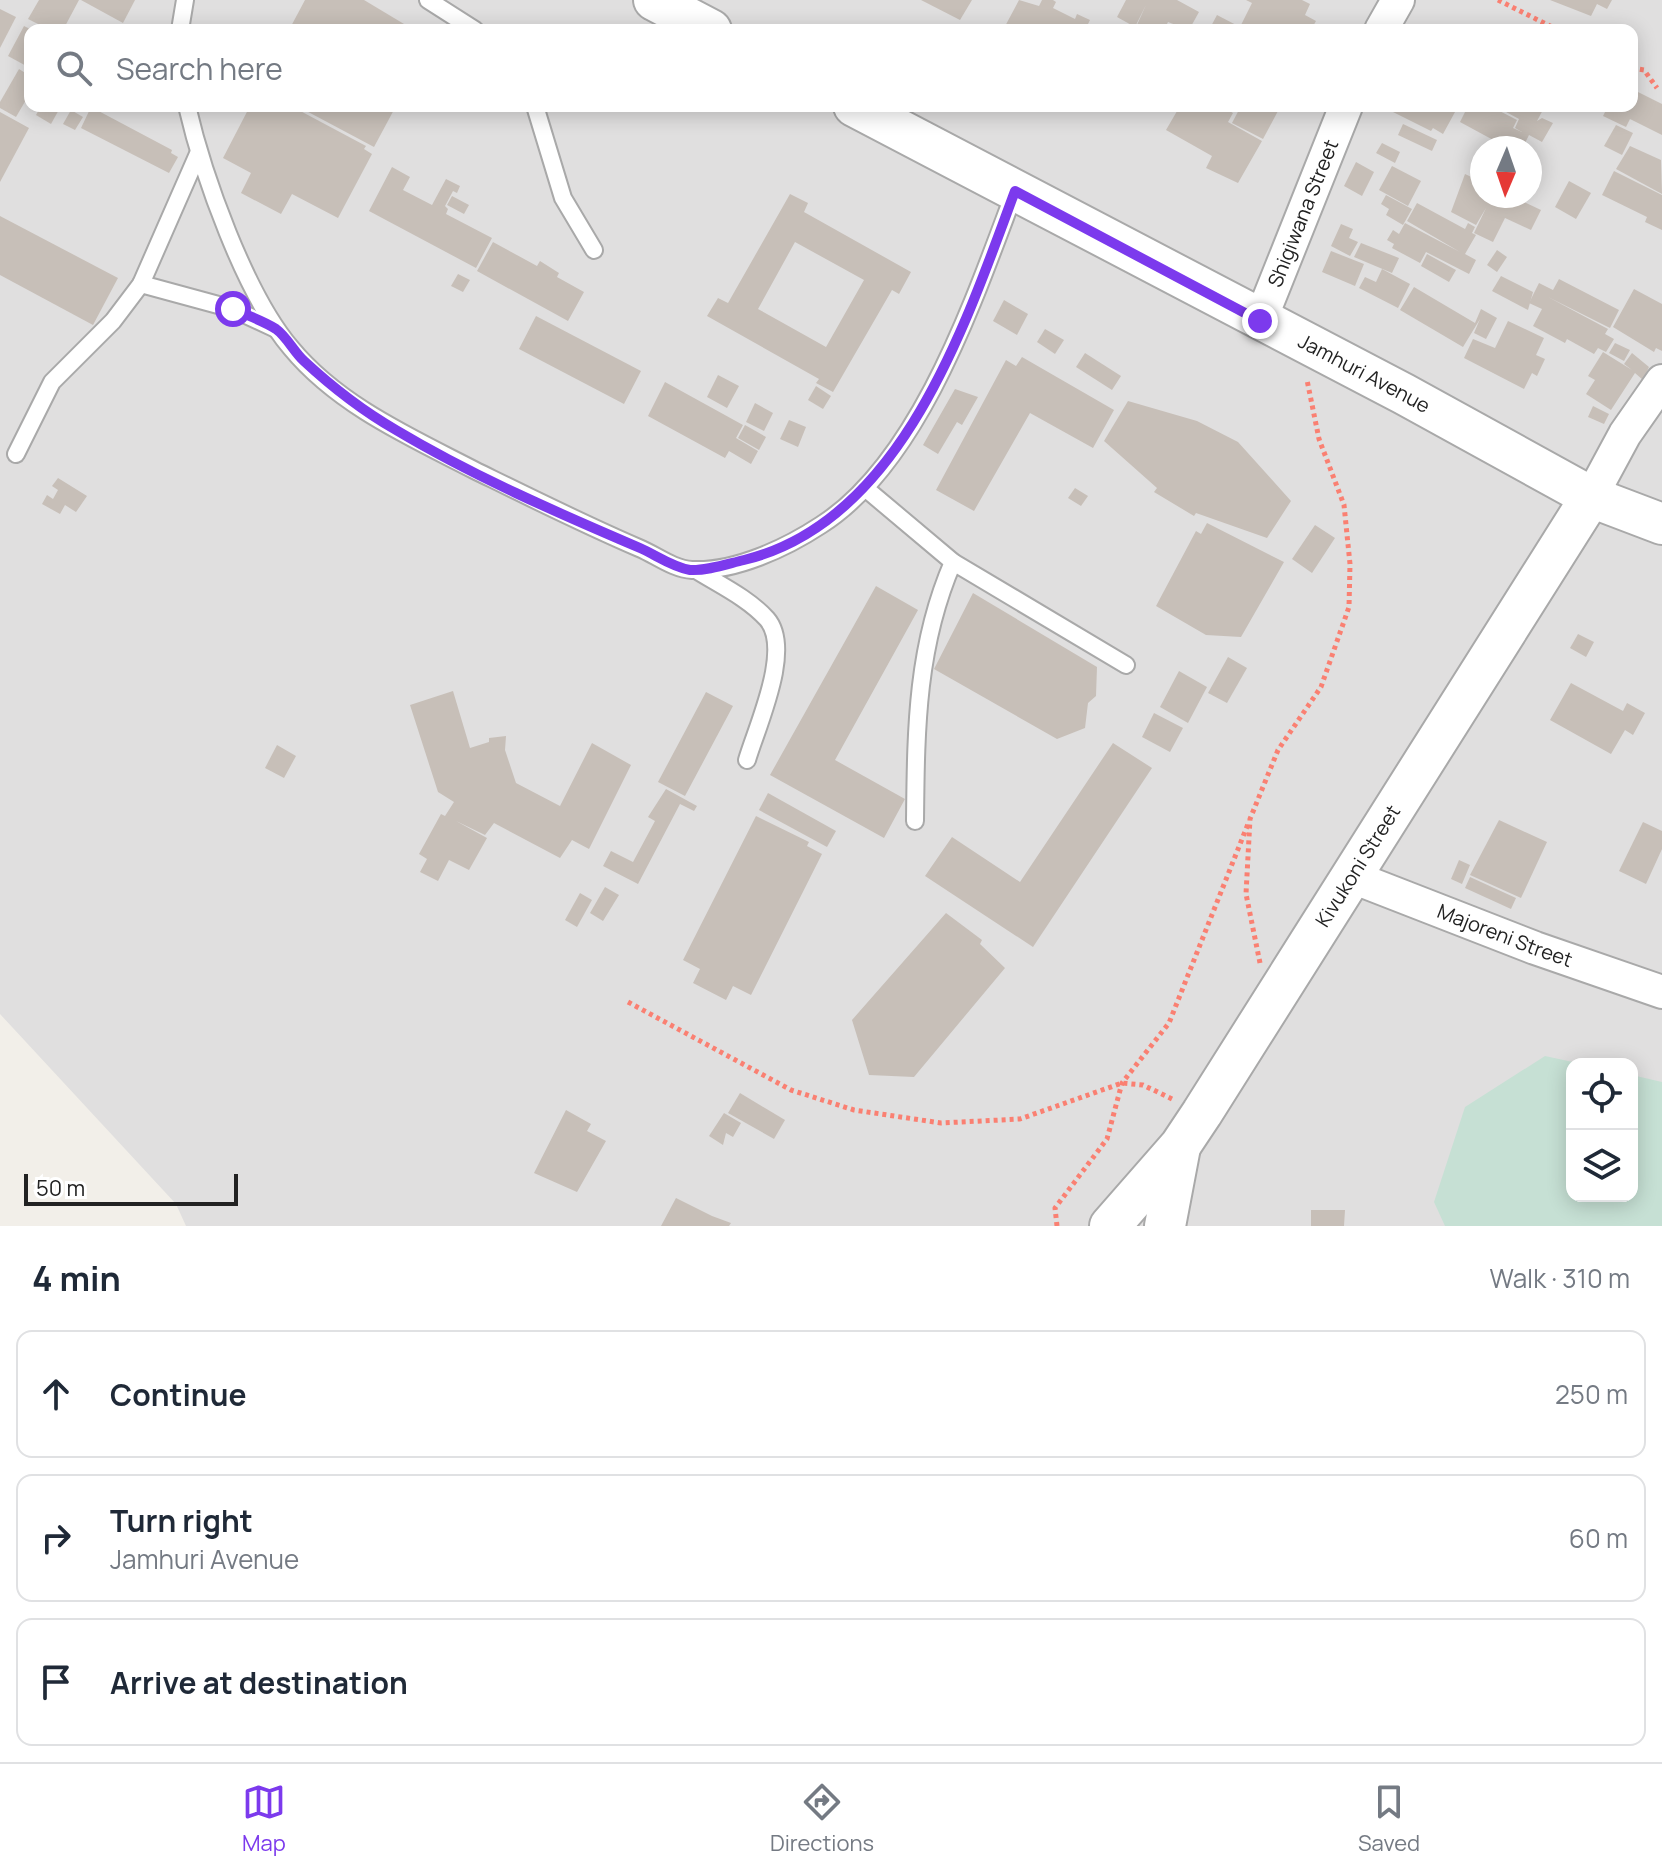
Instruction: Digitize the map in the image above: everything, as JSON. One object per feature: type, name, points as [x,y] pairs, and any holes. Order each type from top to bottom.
[{"type":"street","points":[[1384,24],[1398,0]]},
{"type":"street","name":"Jamhuri Avenue","points":[[865,112],[1591,497],[1662,524]]},
{"type":"street","name":"Shigiwana Street","points":[[1260,321],[1344,112]]},
{"type":"street","points":[[1591,497],[1625,434],[1662,381]]},
{"type":"street","name":"Kivukoni Street","points":[[1110,1226],[1180,1146],[1202,1113],[1591,497]]},
{"type":"street","name":"Majoreni Street","points":[[1350,876],[1535,948],[1662,992]]},
{"type":"street","points":[[1165,1226],[1180,1146]]},
{"type":"lane","points":[[181,24],[185,0]]},
{"type":"lane","points":[[428,0],[466,24]]},
{"type":"lane","points":[[188,112],[198,154],[261,304],[278,330],[316,371],[355,404],[397,431],[597,531],[680,567],[696,570],[751,604],[769,622],[778,647],[747,760]]},
{"type":"lane","points":[[537,112],[563,198],[594,250]]},
{"type":"lane","points":[[16,454],[52,382],[113,321],[141,284],[198,154]]},
{"type":"lane","points":[[696,570],[760,556],[788,545],[824,524],[865,488],[902,441],[924,402],[984,276],[1015,191]]},
{"type":"lane","points":[[141,284],[233,309],[278,330]]},
{"type":"lane","points":[[865,488],[953,562],[1126,665]]},
{"type":"lane","points":[[915,821],[916,740],[926,641],[933,612],[953,562]]},
{"type":"path","points":[[1498,0],[1546,24]]},
{"type":"path","points":[[1638,69],[1644,70],[1657,88]]},
{"type":"path","points":[[1057,1226],[1055,1208],[1107,1139],[1122,1083],[1169,1023],[1278,750],[1321,687],[1349,607],[1350,564],[1344,505],[1319,439],[1298,340]]},
{"type":"path","points":[[1250,819],[1246,894],[1257,957],[1276,996]]},
{"type":"path","points":[[628,1002],[791,1090],[854,1110],[941,1123],[1020,1119],[1122,1083],[1143,1085],[1202,1113]]},
{"type":"shaded area","points":[[0,0],[1662,0],[1662,1226],[186,1226],[176,1204],[0,1014]]},
{"type":"green space","points":[[1545,1056],[1566,1061],[1566,1202],[1638,1202],[1638,1076],[1662,1082],[1662,1226],[1445,1226],[1434,1202],[1465,1107]]},
{"type":"building","points":[[39,0],[79,0],[66,24],[38,24],[28,19]]},
{"type":"building","points":[[81,0],[135,0],[123,23]]},
{"type":"building","points":[[305,0],[364,0],[404,24],[292,24]]},
{"type":"building","points":[[921,0],[972,0],[960,20]]},
{"type":"building","points":[[1019,0],[1039,6],[1042,0],[1053,0],[1056,2],[1053,8],[1075,19],[1077,14],[1090,20],[1088,24],[1006,24]]},
{"type":"building","points":[[1126,0],[1177,0],[1199,12],[1192,24],[1137,24],[1146,5],[1136,24],[1117,17]]},
{"type":"building","points":[[1246,0],[1302,0],[1310,4],[1305,15],[1316,21],[1314,24],[1242,24],[1252,3]]},
{"type":"building","points":[[1550,0],[1612,0],[1607,9],[1597,4],[1591,16]]},
{"type":"building","points":[[0,9],[16,17],[0,48]]},
{"type":"building","points":[[1217,15],[1234,24],[1212,24]]},
{"type":"building","points":[[24,26],[24,65],[8,56]]},
{"type":"building","points":[[19,69],[24,72],[24,103],[16,117],[0,108],[0,102]]},
{"type":"building","points":[[1638,92],[1662,104],[1662,135],[1630,119],[1626,127],[1603,116],[1605,112],[1638,112]]},
{"type":"building","points":[[0,112],[29,128],[0,182]]},
{"type":"building","points":[[38,112],[58,112],[51,124],[36,115]]},
{"type":"building","points":[[70,112],[83,117],[75,130],[63,124]]},
{"type":"building","points":[[89,112],[100,112],[172,150],[171,153],[178,157],[169,173],[81,128]]},
{"type":"building","points":[[247,112],[302,112],[366,146],[364,149],[372,154],[338,218],[292,194],[281,214],[241,193],[251,173],[223,158]]},
{"type":"building","points":[[308,112],[393,112],[374,147]]},
{"type":"building","points":[[1176,112],[1231,112],[1228,122],[1262,141],[1238,183],[1206,168],[1212,156],[1166,130]]},
{"type":"building","points":[[1238,112],[1277,112],[1263,139],[1232,123]]},
{"type":"building","points":[[1393,112],[1455,112],[1443,134],[1433,128],[1431,131]]},
{"type":"building","points":[[1465,112],[1502,112],[1517,120],[1513,128],[1522,132],[1515,128],[1519,119],[1506,112],[1542,112],[1537,121],[1542,118],[1553,123],[1542,142],[1542,136],[1486,136],[1460,122]]},
{"type":"building","points":[[1403,124],[1437,140],[1432,151],[1398,135]]},
{"type":"building","points":[[1616,125],[1633,133],[1622,155],[1604,146]]},
{"type":"building","points":[[1382,143],[1400,152],[1395,163],[1376,153]]},
{"type":"building","points":[[1630,146],[1661,160],[1662,194],[1616,169]]},
{"type":"building","points":[[1356,162],[1374,172],[1362,196],[1344,186]]},
{"type":"building","points":[[1392,166],[1421,181],[1408,206],[1379,190]]},
{"type":"building","points":[[392,167],[410,177],[403,190],[432,205],[446,179],[460,186],[457,193],[453,191],[445,206],[448,209],[446,214],[492,238],[476,268],[369,211]]},
{"type":"building","points":[[1614,171],[1662,195],[1662,230],[1645,222],[1647,217],[1602,195]]},
{"type":"building","points":[[1465,174],[1470,176],[1470,208],[1486,208],[1476,225],[1451,212]]},
{"type":"building","points":[[1569,181],[1591,193],[1576,219],[1555,207]]},
{"type":"building","points":[[790,194],[808,203],[804,212],[911,272],[899,294],[892,290],[833,392],[816,383],[819,379],[707,316],[718,298],[728,303]],"holes":[[[795,242],[864,280],[826,347],[758,309]]]},
{"type":"building","points":[[1386,195],[1412,209],[1403,225],[1386,215],[1389,209],[1381,204]]},
{"type":"building","points":[[452,196],[469,205],[464,214],[447,205]]},
{"type":"building","points":[[1417,203],[1465,229],[1468,223],[1475,227],[1472,233],[1476,235],[1465,254],[1476,260],[1469,274],[1426,252],[1420,263],[1392,248],[1394,244],[1387,240],[1393,230],[1399,234],[1405,223],[1460,252],[1407,221]]},
{"type":"building","points":[[1486,208],[1541,210],[1531,230],[1505,218],[1493,242],[1474,233]]},
{"type":"building","points":[[0,216],[118,278],[93,325],[0,275]]},
{"type":"building","points":[[1341,224],[1353,229],[1349,238],[1358,242],[1350,256],[1331,246]]},
{"type":"building","points":[[493,242],[537,266],[540,261],[559,273],[557,277],[584,292],[568,321],[477,271]]},
{"type":"building","points":[[1361,243],[1399,258],[1392,273],[1354,257]]},
{"type":"building","points":[[1497,250],[1507,257],[1497,272],[1487,265]]},
{"type":"building","points":[[1331,251],[1364,264],[1355,286],[1322,272]]},
{"type":"building","points":[[1427,254],[1456,270],[1449,282],[1421,266]]},
{"type":"building","points":[[1382,269],[1410,284],[1398,308],[1359,288],[1365,277],[1376,282]]},
{"type":"building","points":[[458,274],[470,280],[463,292],[451,286]]},
{"type":"building","points":[[1501,276],[1533,292],[1528,310],[1492,291]]},
{"type":"building","points":[[1559,279],[1619,310],[1610,328],[1548,297],[1608,329],[1605,334],[1614,339],[1606,352],[1598,348],[1594,354],[1533,326],[1542,309],[1529,303],[1539,283],[1553,290]]},
{"type":"building","points":[[1414,287],[1475,323],[1481,309],[1497,318],[1486,339],[1474,333],[1480,319],[1463,347],[1400,310]]},
{"type":"building","points":[[1634,289],[1662,304],[1662,351],[1656,348],[1654,352],[1613,327]]},
{"type":"building","points":[[1004,300],[1028,314],[1017,335],[993,321]]},
{"type":"building","points":[[536,316],[641,371],[624,404],[519,349]]},
{"type":"building","points":[[1508,321],[1544,338],[1536,355],[1545,359],[1537,376],[1532,373],[1524,389],[1464,358],[1473,339],[1495,348]]},
{"type":"building","points":[[1045,329],[1064,340],[1055,354],[1037,342]]},
{"type":"building","points":[[1615,343],[1630,350],[1624,361],[1609,353]]},
{"type":"building","points":[[1603,352],[1632,370],[1624,364],[1632,353],[1649,367],[1643,380],[1635,373],[1611,410],[1586,394],[1595,380],[1588,376]]},
{"type":"building","points":[[1085,353],[1121,376],[1112,390],[1076,367]]},
{"type":"building","points":[[1022,357],[1114,410],[1093,448],[1030,413],[974,511],[936,490],[1006,360],[1016,366]]},
{"type":"building","points":[[718,375],[739,386],[727,408],[707,397]]},
{"type":"building","points":[[665,382],[743,425],[736,438],[758,451],[751,464],[729,451],[725,458],[648,416]]},
{"type":"building","points":[[816,386],[831,396],[823,409],[808,400]]},
{"type":"building","points":[[955,389],[978,397],[962,425],[957,422],[938,454],[923,445]]},
{"type":"building","points":[[1128,401],[1197,421],[1238,442],[1291,501],[1267,538],[1196,513],[1194,516],[1154,492],[1157,488],[1104,441]]},
{"type":"building","points":[[755,403],[773,413],[764,431],[746,422]]},
{"type":"building","points":[[1593,406],[1609,414],[1604,424],[1588,417]]},
{"type":"building","points":[[789,420],[806,427],[798,447],[780,439]]},
{"type":"building","points":[[745,425],[766,437],[759,450],[738,438]]},
{"type":"building","points":[[58,478],[87,496],[76,512],[65,505],[60,514],[42,504],[47,495],[53,499],[58,490],[52,486]]},
{"type":"building","points":[[1075,488],[1088,496],[1081,506],[1068,498]]},
{"type":"building","points":[[1207,523],[1284,562],[1241,637],[1206,635],[1156,606],[1196,531],[1201,534]]},
{"type":"building","points":[[1315,525],[1335,538],[1312,573],[1292,559]]},
{"type":"building","points":[[876,586],[918,610],[835,760],[905,799],[884,838],[770,775]]},
{"type":"building","points":[[973,593],[1097,667],[1096,696],[1088,703],[1085,728],[1057,739],[934,669]]},
{"type":"building","points":[[1578,634],[1594,642],[1586,657],[1570,648]]},
{"type":"building","points":[[1228,657],[1247,668],[1227,703],[1208,693]]},
{"type":"building","points":[[1179,671],[1207,687],[1188,723],[1160,707]]},
{"type":"building","points":[[1571,683],[1623,711],[1627,703],[1645,713],[1633,735],[1625,730],[1611,754],[1550,720]]},
{"type":"building","points":[[453,691],[470,748],[489,742],[489,738],[506,736],[505,750],[516,783],[560,806],[592,743],[631,765],[589,849],[572,840],[560,858],[494,823],[485,835],[456,821],[487,838],[469,870],[449,860],[438,881],[420,872],[427,859],[419,854],[441,814],[445,816],[454,802],[438,792],[410,705]]},
{"type":"building","points":[[706,692],[733,706],[685,796],[658,782]]},
{"type":"building","points":[[1154,713],[1183,728],[1170,752],[1142,737]]},
{"type":"building","points":[[1113,743],[1152,768],[1033,947],[925,876],[952,837],[1020,882]]},
{"type":"building","points":[[277,745],[296,756],[284,778],[265,768]]},
{"type":"building","points":[[666,789],[697,806],[694,811],[680,804],[638,884],[603,866],[611,851],[633,862],[655,821],[648,817]]},
{"type":"building","points":[[768,793],[836,831],[827,847],[759,810]]},
{"type":"building","points":[[756,816],[809,842],[807,846],[822,854],[751,995],[733,986],[726,1000],[693,983],[700,969],[683,960]]},
{"type":"building","points":[[1499,820],[1547,842],[1521,898],[1470,875]]},
{"type":"building","points":[[1643,822],[1662,831],[1662,849],[1646,884],[1619,871]]},
{"type":"building","points":[[1459,860],[1470,865],[1462,884],[1451,879]]},
{"type":"building","points":[[1470,877],[1516,898],[1511,909],[1465,888]]},
{"type":"building","points":[[605,887],[619,895],[603,921],[590,913]]},
{"type":"building","points":[[580,893],[592,900],[577,927],[565,920]]},
{"type":"building","points":[[946,913],[982,940],[980,944],[1005,968],[914,1077],[869,1075],[852,1020]]},
{"type":"building","points":[[740,1093],[785,1120],[774,1139],[728,1113]]},
{"type":"building","points":[[566,1110],[591,1124],[587,1131],[606,1141],[577,1192],[534,1173]]},
{"type":"building","points":[[724,1113],[741,1123],[733,1137],[726,1133],[723,1145],[709,1136]]},
{"type":"building","points":[[676,1198],[731,1223],[729,1226],[661,1226]]},
{"type":"building","points":[[1311,1210],[1345,1210],[1344,1226],[1311,1226]]},
{"type":"route","points":[[233,309],[278,330],[292,350],[316,371],[355,404],[397,431],[597,531],[680,567],[696,570],[760,556],[788,545],[824,524],[865,488],[902,441],[924,402],[984,276],[1015,191],[1260,321]]}]
